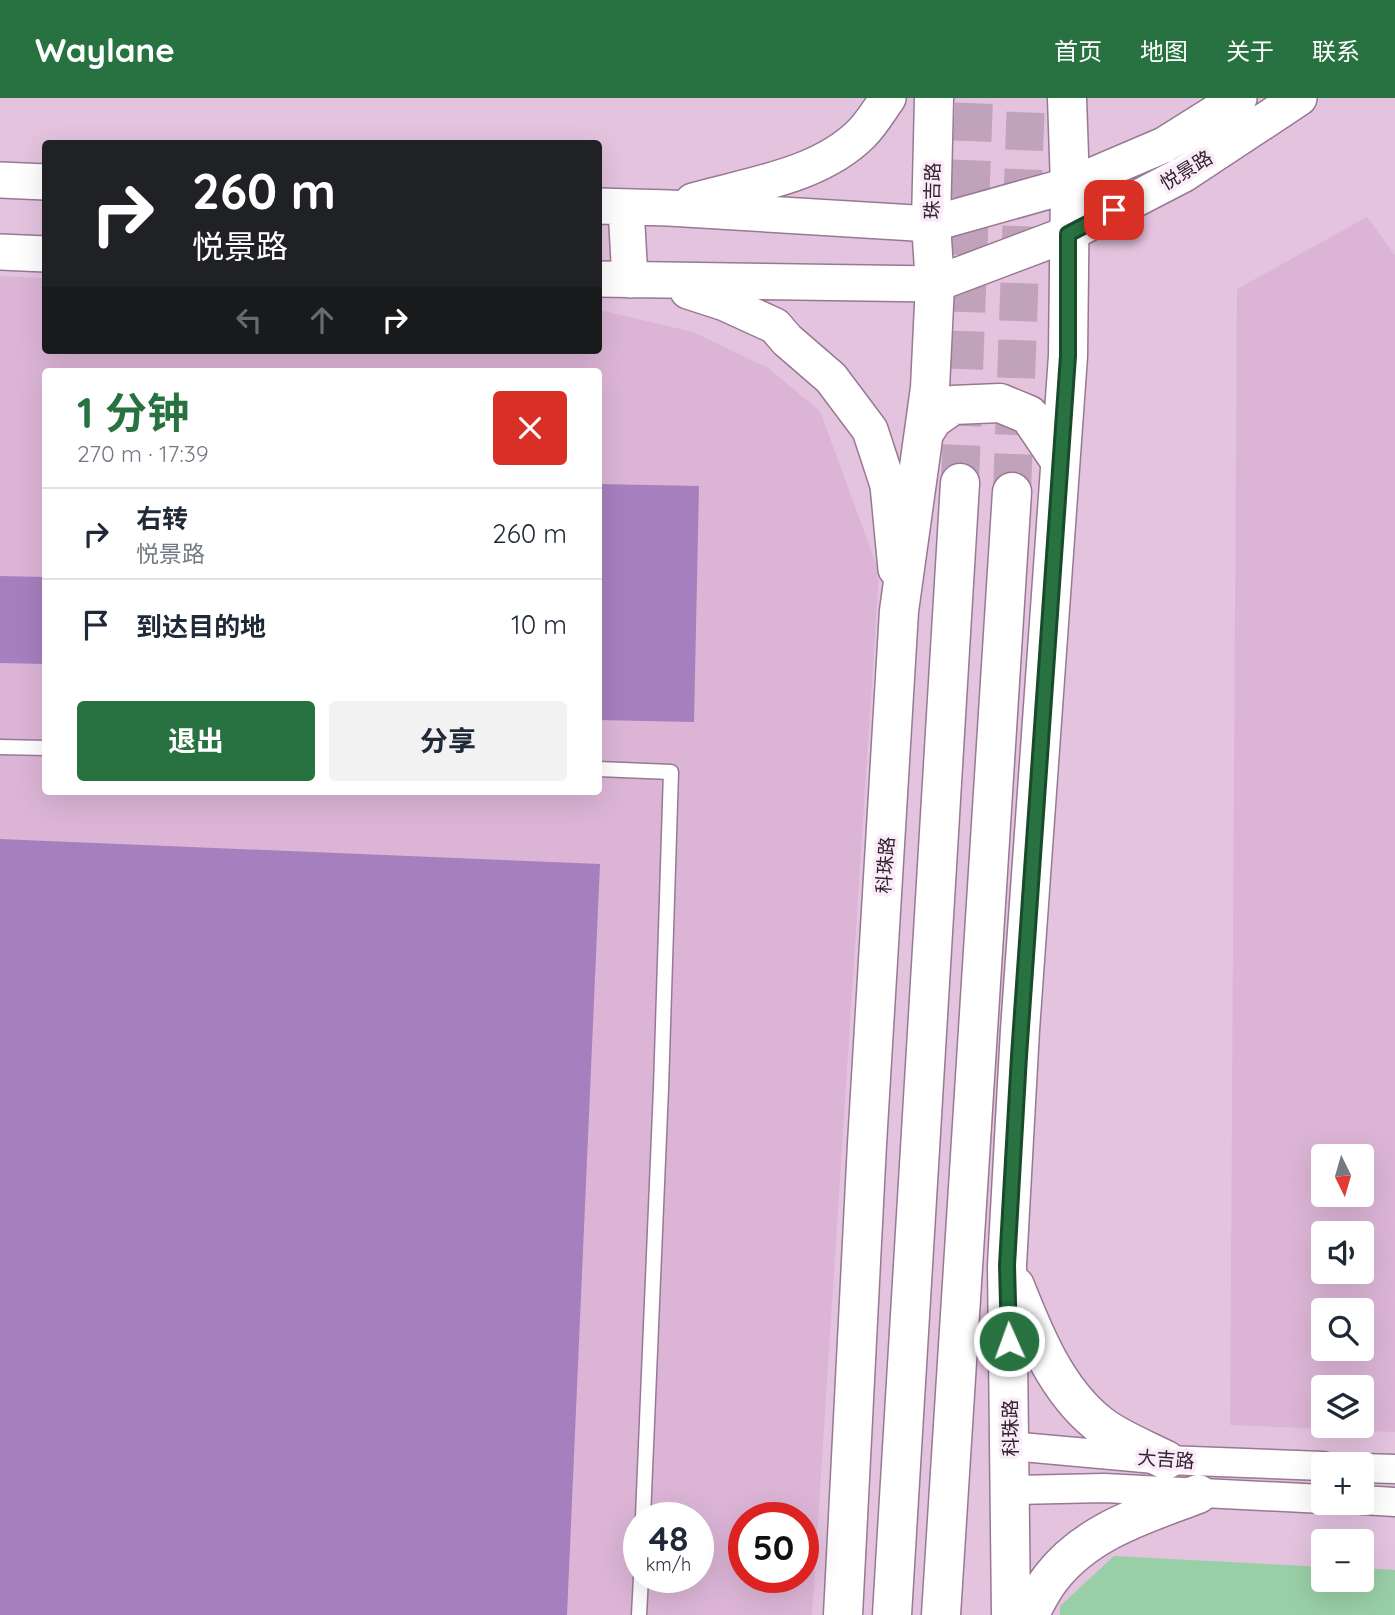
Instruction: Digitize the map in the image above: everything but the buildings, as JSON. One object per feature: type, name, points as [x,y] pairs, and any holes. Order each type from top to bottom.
[{"type":"main road","name":"珠吉路","points":[[934,98],[931,224],[935,284]]},
{"type":"main road","points":[[1067,98],[1070,185],[1068,234]]},
{"type":"main road","name":"科珠路","points":[[1011,1615],[1007,1265],[1021,1016],[1068,356],[1068,234]]},
{"type":"main road","name":"科珠路","points":[[844,1615],[867,1144],[899,611],[930,388],[935,284]]},
{"type":"main road","points":[[924,433],[933,419],[953,405],[1000,402],[1029,415],[1060,461]]},
{"type":"main road","points":[[892,1615],[960,483]]},
{"type":"main road","points":[[941,1615],[1012,492]]},
{"type":"main road","points":[[1007,1265],[1047,1357],[1075,1399],[1098,1423],[1166,1460]]},
{"type":"main road","points":[[1029,1615],[1051,1578],[1092,1541],[1117,1525],[1198,1494]]},
{"type":"street","points":[[627,280],[612,207],[669,208],[794,173],[842,149],[863,133],[888,98]]},
{"type":"street","name":"悦景路","points":[[669,208],[931,224],[1070,185],[1164,145],[1239,98]]},
{"type":"street","name":"悦景路","points":[[935,284],[1068,234],[1184,174],[1299,98]]},
{"type":"street","points":[[0,180],[42,182]]},
{"type":"street","points":[[0,252],[42,254]]},
{"type":"street","points":[[627,280],[935,284]]},
{"type":"street","points":[[627,280],[725,303],[775,326],[831,378],[870,430],[888,485],[899,611]]},
{"type":"street","name":"大吉路","points":[[1010,1446],[1166,1460],[1311,1466]]},
{"type":"street","points":[[1374,1468],[1395,1469]]},
{"type":"street","name":"大吉路","points":[[1011,1490],[1104,1488],[1311,1499]]},
{"type":"street","points":[[1374,1501],[1395,1502]]},
{"type":"lane","points":[[0,747],[42,748]]},
{"type":"lane","points":[[602,769],[671,772],[662,1074],[644,1502]]},
{"type":"lane","points":[[639,1615],[640,1593]]},
{"type":"shaded area","points":[[1367,217],[1395,255],[1395,1432],[1374,1431],[1374,1375],[1311,1375],[1311,1428],[1230,1425],[1237,289]]},
{"type":"shaded area","points":[[0,276],[42,278],[42,354],[602,354],[602,311],[693,332],[768,368],[820,411],[879,572],[819,1506],[819,1502],[728,1502],[728,1593],[813,1593],[812,1615],[0,1615]]},
{"type":"green space","points":[[1114,1556],[1311,1566],[1311,1592],[1374,1592],[1374,1569],[1395,1570],[1395,1615],[1060,1615],[1060,1606]]},
{"type":"tunnel","points":[[960,483],[974,98]]},
{"type":"tunnel","points":[[1012,492],[1026,98]]},
{"type":"route","points":[[1009,1341],[1007,1265],[1019,1056],[1068,356],[1068,234],[1114,210]]}]
